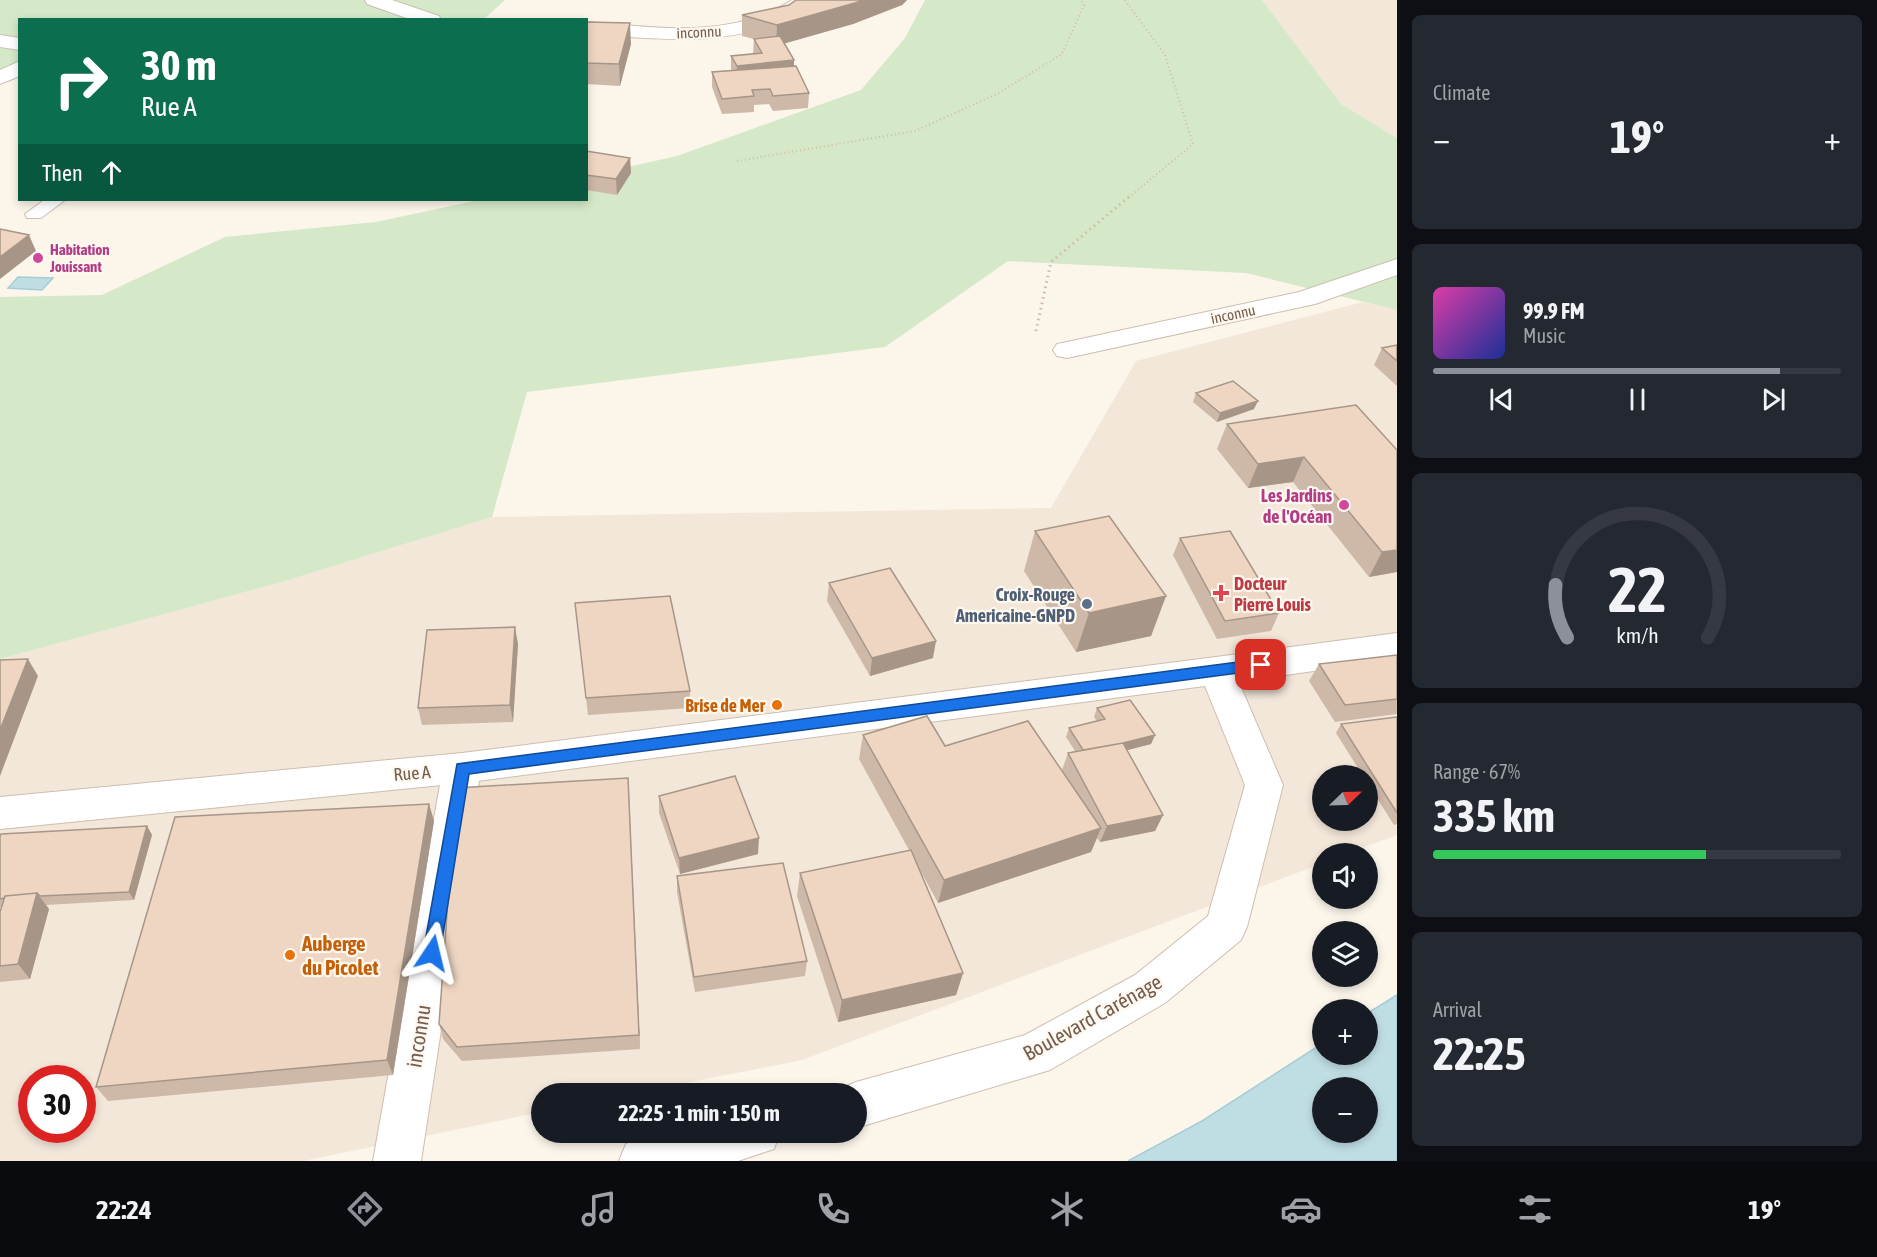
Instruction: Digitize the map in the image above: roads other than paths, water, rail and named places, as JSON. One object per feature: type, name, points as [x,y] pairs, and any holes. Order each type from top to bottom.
[{"type":"street","points":[[374,0],[426,18]]},
{"type":"street","name":"inconnu","points":[[588,28],[676,34],[744,29],[782,15],[804,0]]},
{"type":"street","points":[[0,41],[18,44]]},
{"type":"street","points":[[0,78],[18,68]]},
{"type":"street","name":"inconnu","points":[[1066,350],[1306,298],[1397,267]]},
{"type":"street","points":[[1216,671],[1397,646]]},
{"type":"street","name":"Rue A","points":[[0,813],[462,768],[1216,671]]},
{"type":"street","name":"Boulevard Carénage","points":[[867,1102],[1034,1055],[1150,989],[1227,927],[1264,785],[1216,671]]},
{"type":"street","name":"inconnu","points":[[397,1161],[462,768]]},
{"type":"street","points":[[643,1161],[718,1143]]},
{"type":"lane","points":[[34,214],[54,201]]},
{"type":"water","points":[[18,277],[53,278],[42,290],[8,288]]},
{"type":"water","points":[[1397,995],[1397,1161],[1128,1161],[1202,1121],[1312,1050],[1312,1065],[1378,1065],[1378,1007]]},
{"type":"place","name":"Habitation Jouissant","points":[[38,258]]},
{"type":"place","name":"Les Jardins de l'Océan","points":[[1344,505]]},
{"type":"place","name":"Docteur Pierre Louis","points":[[1221,593]]},
{"type":"place","name":"Croix-Rouge Americaine-GNPD","points":[[1087,604]]},
{"type":"place","name":"Brise de Mer","points":[[777,705]]},
{"type":"place","name":"Auberge du Picolet","points":[[290,955]]}]
